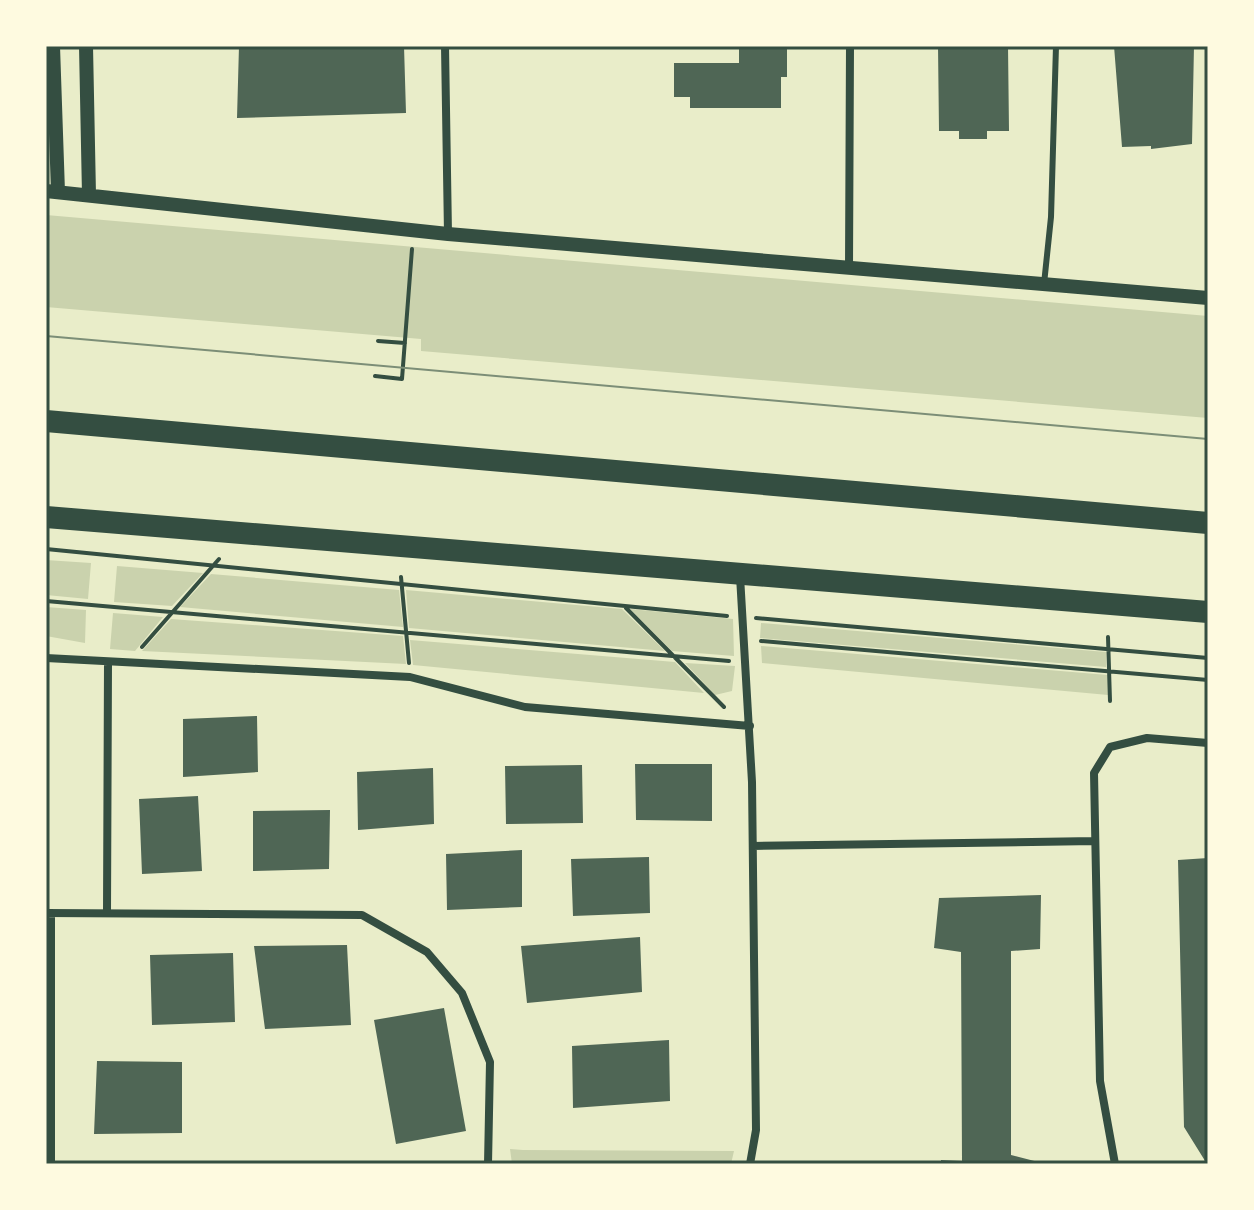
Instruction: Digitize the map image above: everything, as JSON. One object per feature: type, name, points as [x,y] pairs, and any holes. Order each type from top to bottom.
[{"type":"highway","points":[[46,421],[1208,523]]},
{"type":"highway","points":[[46,517],[740,571],[1208,612]]},
{"type":"street","points":[[53,46],[52,191],[448,234],[1208,298]]},
{"type":"street","points":[[86,46],[89,195]]},
{"type":"street","points":[[445,46],[448,234]]},
{"type":"street","points":[[849,268],[850,46]]},
{"type":"street","points":[[740,571],[753,846],[756,1130],[750,1164]]},
{"type":"street","points":[[46,658],[127,665],[410,677],[525,707],[747,726]]},
{"type":"street","points":[[107,913],[108,663]]},
{"type":"street","points":[[1115,1164],[1100,1081],[1094,773],[1110,747],[1147,738],[1208,743]]},
{"type":"street","points":[[753,846],[1095,841]]},
{"type":"street","points":[[51,1164],[48,913],[362,915],[427,952],[462,993],[490,1062],[488,1164]]},
{"type":"lane","points":[[1044,284],[1051,217],[1056,46]]},
{"type":"path","points":[[375,376],[402,379],[414,230]]},
{"type":"path","points":[[378,341],[405,343]]},
{"type":"path","points":[[46,549],[731,616]]},
{"type":"path","points":[[127,665],[219,559]]},
{"type":"path","points":[[401,577],[410,677]]},
{"type":"path","points":[[46,601],[737,662]]},
{"type":"path","points":[[624,607],[747,726]]},
{"type":"path","points":[[768,619],[1208,658]]},
{"type":"path","points":[[1108,637],[1110,701]]},
{"type":"path","points":[[761,641],[1208,680]]},
{"type":"green space","points":[[46,215],[1208,316],[1208,418],[421,351],[421,339],[46,307]]},
{"type":"green space","points":[[46,560],[91,563],[88,599],[46,595]]},
{"type":"green space","points":[[117,566],[203,573],[172,606],[114,602]]},
{"type":"green space","points":[[211,574],[399,590],[403,627],[180,607]]},
{"type":"green space","points":[[406,590],[622,609],[665,651],[409,628]]},
{"type":"green space","points":[[46,607],[86,610],[85,643],[46,636]]},
{"type":"green space","points":[[630,609],[733,619],[734,656],[672,651]]},
{"type":"green space","points":[[113,613],[163,617],[135,651],[110,649]]},
{"type":"green space","points":[[171,619],[403,636],[406,664],[142,651]]},
{"type":"green space","points":[[761,623],[1106,652],[1106,667],[760,638]]},
{"type":"green space","points":[[410,640],[675,662],[704,693],[413,665]]},
{"type":"green space","points":[[761,646],[1108,675],[1108,695],[762,663]]},
{"type":"green space","points":[[685,663],[735,666],[732,691],[715,695]]},
{"type":"green space","points":[[510,1149],[734,1151],[731,1164],[512,1164]]},
{"type":"building","points":[[239,46],[404,46],[406,113],[237,118]]},
{"type":"building","points":[[739,46],[787,49],[787,77],[781,77],[781,108],[690,108],[690,97],[674,97],[674,63],[739,63]]},
{"type":"building","points":[[938,46],[1008,46],[1009,131],[987,131],[987,139],[959,139],[959,131],[939,131]]},
{"type":"building","points":[[1114,46],[1194,46],[1192,144],[1151,149],[1151,146],[1122,147]]},
{"type":"building","points":[[257,716],[258,772],[183,777],[183,719]]},
{"type":"building","points":[[635,764],[712,764],[712,821],[636,820]]},
{"type":"building","points":[[582,765],[583,823],[506,824],[505,766]]},
{"type":"building","points":[[433,768],[434,824],[358,830],[357,772]]},
{"type":"building","points":[[198,796],[202,871],[142,874],[139,799]]},
{"type":"building","points":[[330,810],[329,869],[253,871],[253,811]]},
{"type":"building","points":[[522,850],[522,907],[447,910],[446,854]]},
{"type":"building","points":[[649,857],[650,913],[573,916],[571,859]]},
{"type":"building","points":[[1208,858],[1207,1164],[1184,1127],[1178,860]]},
{"type":"building","points":[[1041,895],[1040,949],[1011,951],[1011,1155],[1046,1164],[941,1164],[941,1160],[962,1161],[961,952],[934,948],[939,898]]},
{"type":"building","points":[[640,937],[642,992],[527,1003],[521,946]]},
{"type":"building","points":[[347,945],[351,1025],[265,1029],[254,946]]},
{"type":"building","points":[[233,953],[235,1022],[152,1025],[150,955]]},
{"type":"building","points":[[444,1008],[466,1131],[396,1144],[374,1020]]},
{"type":"building","points":[[669,1040],[670,1101],[573,1108],[572,1046]]},
{"type":"building","points":[[97,1061],[182,1062],[182,1133],[94,1134]]},
{"type":"tram line","points":[[46,336],[1208,439]]}]
